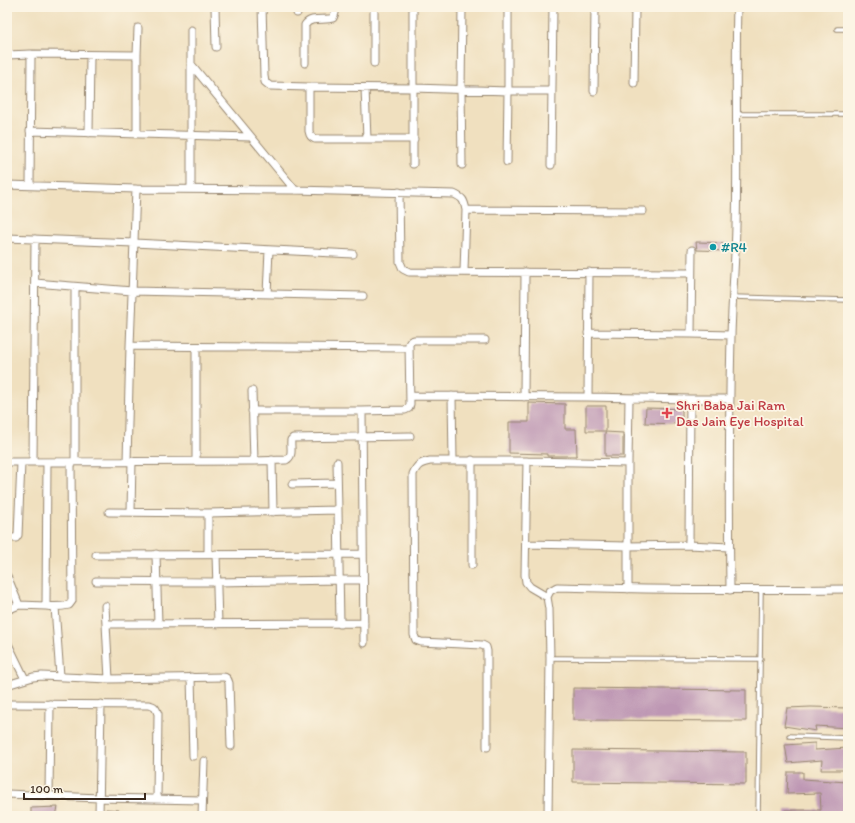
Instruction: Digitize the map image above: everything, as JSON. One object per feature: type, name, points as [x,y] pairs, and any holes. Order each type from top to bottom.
[{"type":"street","points":[[215,7],[216,47]]},
{"type":"street","points":[[262,7],[265,82],[270,86],[552,91]]},
{"type":"street","points":[[305,63],[305,25],[311,20],[333,18],[335,7]]},
{"type":"street","points":[[374,7],[374,63]]},
{"type":"street","points":[[413,7],[413,164]]},
{"type":"street","points":[[462,7],[462,165]]},
{"type":"street","points":[[507,162],[508,7]]},
{"type":"street","points":[[551,165],[553,7]]},
{"type":"street","points":[[594,91],[595,7]]},
{"type":"street","points":[[634,82],[635,7]]},
{"type":"street","points":[[730,590],[730,399],[731,335],[736,228],[737,7]]},
{"type":"street","points":[[137,134],[138,28]]},
{"type":"street","points":[[191,30],[191,189]]},
{"type":"street","points":[[30,185],[31,54]]},
{"type":"street","points":[[89,133],[90,54]]},
{"type":"street","points":[[7,55],[137,55]]},
{"type":"street","points":[[191,64],[295,190]]},
{"type":"street","points":[[309,87],[309,131],[311,137],[315,139],[414,139]]},
{"type":"street","points":[[365,88],[367,138]]},
{"type":"street","points":[[30,131],[252,137]]},
{"type":"street","points":[[7,185],[136,189],[295,190],[454,194],[460,196],[464,201],[466,210],[464,272]]},
{"type":"street","points":[[131,512],[129,461],[130,346],[136,189]]},
{"type":"street","points":[[399,192],[400,262],[403,269],[409,272],[691,272]]},
{"type":"street","points":[[466,210],[643,211]]},
{"type":"street","points":[[7,238],[353,254]]},
{"type":"street","points":[[33,462],[35,239]]},
{"type":"street","points":[[267,294],[269,250]]},
{"type":"street","points":[[691,334],[692,250]]},
{"type":"street","points":[[524,397],[525,272]]},
{"type":"street","points":[[588,397],[589,272]]},
{"type":"street","points":[[35,283],[132,291],[363,296]]},
{"type":"street","points":[[7,610],[19,605],[55,607],[69,605],[72,601],[75,286]]},
{"type":"street","points":[[588,333],[731,335]]},
{"type":"street","points":[[252,411],[405,410],[410,404],[409,344],[411,341],[485,340]]},
{"type":"street","points":[[130,346],[409,348]]},
{"type":"street","points":[[196,347],[196,461]]},
{"type":"street","points":[[252,391],[254,461]]},
{"type":"street","points":[[410,396],[730,399]]},
{"type":"street","points":[[452,396],[453,461]]},
{"type":"street","points":[[628,589],[629,398]]},
{"type":"street","points":[[689,545],[690,399]]},
{"type":"street","points":[[362,411],[364,643]]},
{"type":"street","points":[[7,462],[286,460],[291,455],[290,442],[293,438],[410,436]]},
{"type":"street","points":[[272,460],[273,512]]},
{"type":"street","points":[[472,460],[472,565]]},
{"type":"street","points":[[487,747],[486,647],[482,645],[421,642],[416,640],[414,635],[413,474],[416,467],[422,463],[430,461],[472,460],[628,463]]},
{"type":"street","points":[[527,460],[526,582],[530,587],[548,597]]},
{"type":"street","points":[[46,606],[47,462]]},
{"type":"street","points":[[337,462],[340,624]]},
{"type":"street","points":[[7,538],[16,538],[19,533],[21,463]]},
{"type":"street","points":[[292,484],[337,483]]},
{"type":"street","points":[[109,512],[208,513],[338,510]]},
{"type":"street","points":[[208,513],[208,554]]},
{"type":"street","points":[[526,544],[628,546],[689,545],[729,547]]},
{"type":"street","points":[[156,554],[158,624]]},
{"type":"street","points":[[216,554],[218,624]]},
{"type":"street","points":[[96,555],[363,554]]},
{"type":"street","points":[[7,576],[19,605]]},
{"type":"street","points":[[96,581],[217,582],[363,580]]},
{"type":"street","points":[[548,816],[550,658],[548,597],[550,591],[557,587],[730,590],[848,589]]},
{"type":"street","points":[[105,606],[109,678]]},
{"type":"street","points":[[55,607],[60,676]]},
{"type":"street","points":[[106,624],[364,624]]},
{"type":"street","points":[[7,642],[25,679]]},
{"type":"street","points":[[7,685],[33,677],[60,676],[109,678],[227,677],[231,746]]},
{"type":"street","points":[[191,677],[193,756]]},
{"type":"street","points":[[7,704],[101,704],[154,706],[158,714],[157,799]]},
{"type":"street","points":[[49,796],[50,704]]},
{"type":"street","points":[[99,816],[101,704]]},
{"type":"street","points":[[202,816],[204,761]]},
{"type":"street","points":[[7,794],[202,800]]},
{"type":"lane","points":[[836,29],[848,29]]},
{"type":"lane","points":[[736,114],[848,114]]},
{"type":"lane","points":[[733,297],[848,300]]},
{"type":"lane","points":[[758,816],[761,590]]},
{"type":"lane","points":[[550,658],[761,659]]},
{"type":"lane","points":[[789,736],[848,738]]},
{"type":"building","name":"#R4","points":[[696,242],[729,243],[729,251],[697,250]]},
{"type":"building","points":[[529,403],[565,404],[565,429],[576,429],[577,456],[547,456],[547,454],[509,453],[509,422],[529,422]]},
{"type":"building","points":[[586,406],[606,406],[606,431],[586,431]]},
{"type":"building","points":[[646,408],[682,409],[682,424],[645,423]]},
{"type":"building","points":[[605,432],[623,433],[623,456],[605,456]]},
{"type":"building","points":[[573,688],[746,690],[746,721],[573,720]]},
{"type":"building","points":[[787,708],[848,708],[848,728],[815,726],[816,731],[784,726]]},
{"type":"building","points":[[815,743],[815,750],[848,748],[848,770],[821,770],[822,760],[788,763],[785,745]]},
{"type":"building","points":[[573,750],[746,752],[746,784],[573,782]]},
{"type":"building","points":[[788,772],[803,772],[803,779],[847,782],[846,816],[785,816],[785,810],[821,810],[820,793],[787,794]]},
{"type":"building","points":[[58,807],[56,816],[31,816],[31,808]]},
{"type":"building","points":[[106,809],[119,810],[118,816],[105,816]]},
{"type":"place","name":"#R4","points":[[713,247]]},
{"type":"place","name":"Shri Baba Jai Ram Das Jain Eye Hospital","points":[[667,413]]}]
